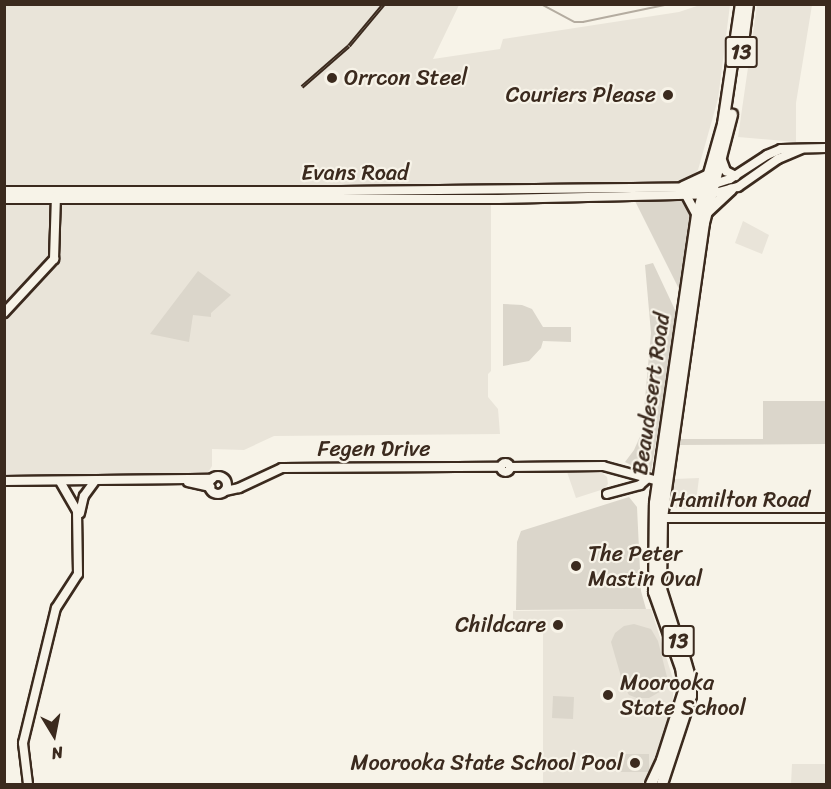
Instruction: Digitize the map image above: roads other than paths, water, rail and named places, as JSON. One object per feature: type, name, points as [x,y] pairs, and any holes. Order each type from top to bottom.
[{"type":"highway","name":"Beaudesert Road","points":[[708,187],[722,160],[729,134],[748,4]]},
{"type":"highway","name":"Beaudesert Road","points":[[662,784],[692,688],[688,666],[661,589],[657,481],[702,214],[723,124],[740,5]]},
{"type":"highway","points":[[684,191],[708,187]]},
{"type":"highway","points":[[702,214],[731,190]]},
{"type":"highway","name":"Beaudesert Road","points":[[651,784],[662,760],[684,691],[681,668],[654,592],[658,518]]},
{"type":"street","points":[[708,187],[736,176],[774,152],[794,147],[826,148]]},
{"type":"street","points":[[708,187],[731,190],[778,159],[803,148]]},
{"type":"street","points":[[722,160],[726,171],[736,176]]},
{"type":"street","name":"Evans Road","points":[[4,199],[56,195],[684,191],[708,187]]},
{"type":"street","name":"Evans Road","points":[[4,191],[56,195]]},
{"type":"street","points":[[684,191],[702,214]]},
{"type":"street","points":[[4,313],[52,263],[56,250],[56,195]]},
{"type":"street","name":"Fegen Drive","points":[[225,491],[282,468],[293,467],[500,467],[506,472],[510,467],[603,466],[657,481]]},
{"type":"street","points":[[4,481],[183,481],[220,477],[226,481],[225,491],[216,494],[210,488],[183,481]]},
{"type":"street","points":[[210,488],[212,479]]},
{"type":"street","points":[[60,481],[72,498],[79,518]]},
{"type":"street","points":[[28,784],[22,754],[23,743],[56,608],[78,574],[79,518],[83,497],[95,481]]},
{"type":"street","name":"Fegen Drive","points":[[226,481],[236,484],[251,482]]},
{"type":"street","points":[[607,495],[657,481]]},
{"type":"street","points":[[72,498],[83,497]]},
{"type":"street","name":"Hamilton Road","points":[[658,518],[826,518]]},
{"type":"waterway","points":[[541,4],[575,22],[669,4]]},
{"type":"railway","points":[[302,87],[349,46],[384,4]]},
{"type":"place","name":"Orrcon Steel","points":[[332,78]]},
{"type":"place","name":"Couriers Please","points":[[668,95]]},
{"type":"place","name":"The Peter Mastin Oval","points":[[576,566]]},
{"type":"place","name":"Childcare","points":[[558,625]]},
{"type":"place","name":"Moorooka State School","points":[[608,695]]},
{"type":"place","name":"Moorooka State School Pool","points":[[635,763]]}]
